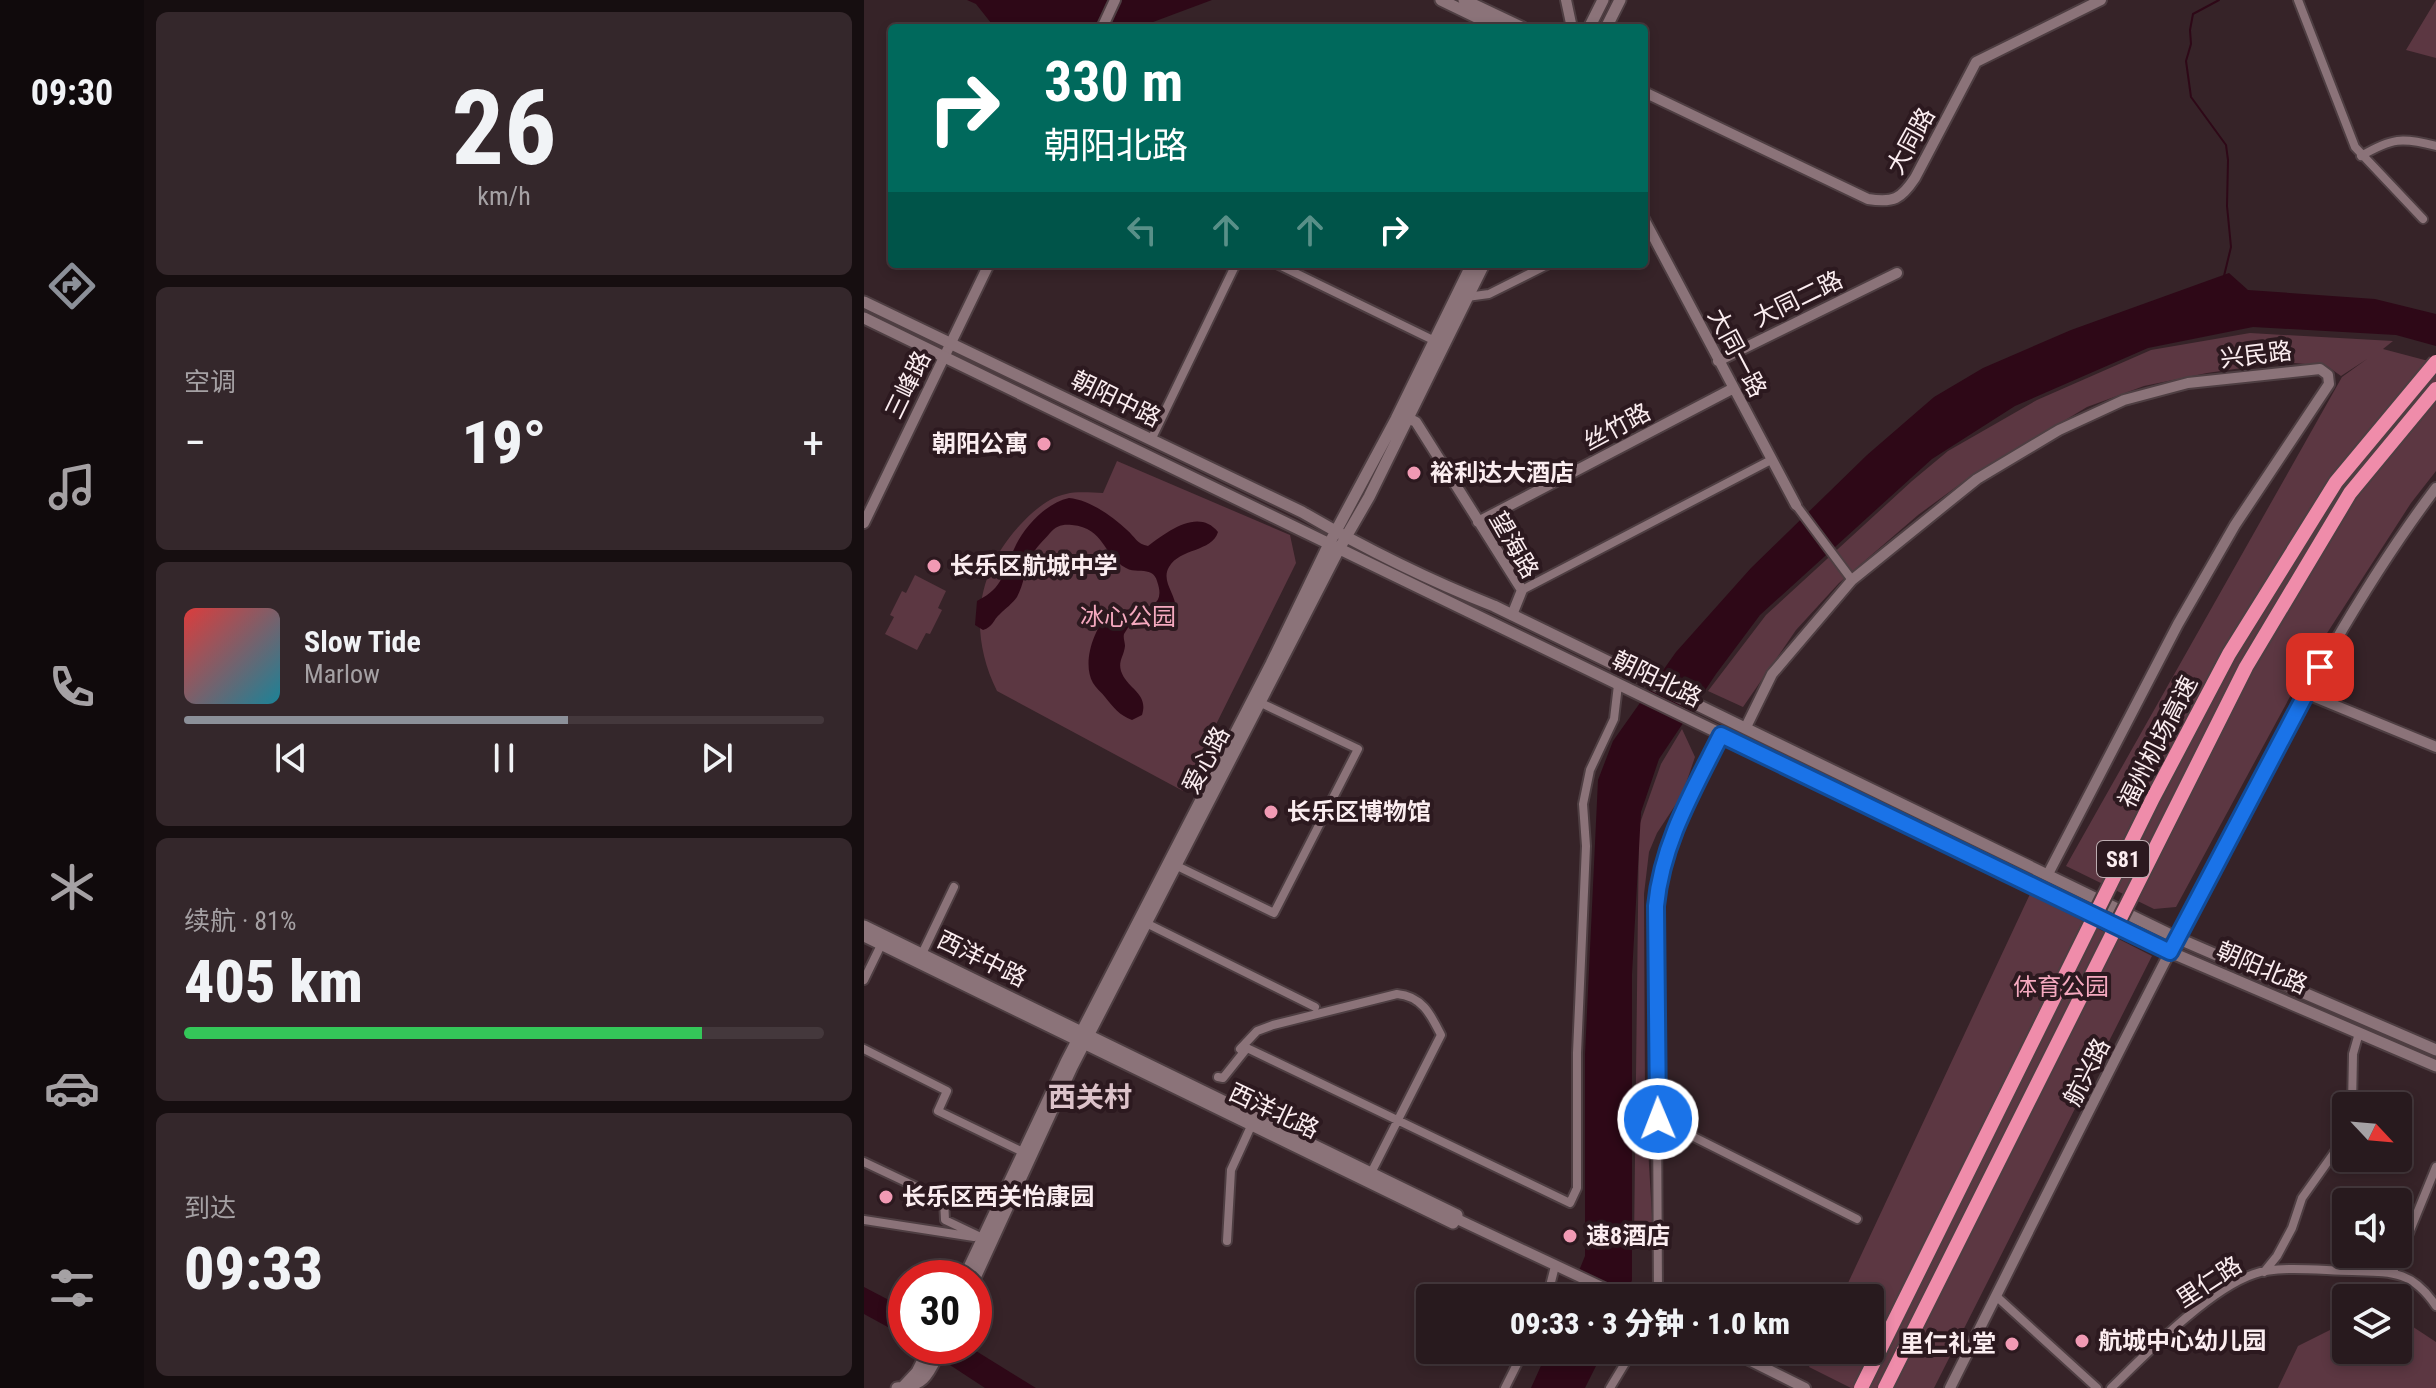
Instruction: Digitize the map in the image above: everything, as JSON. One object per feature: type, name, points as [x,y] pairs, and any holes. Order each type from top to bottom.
[{"type":"highway","name":"福州机场高速","points":[[1861,1388],[2153,798],[2229,654],[2336,482],[2436,362]]},
{"type":"highway","name":"福州机场高速","points":[[1885,1388],[2246,667],[2350,493],[2436,389]]},
{"type":"main road","points":[[1441,0],[1491,24]]},
{"type":"main road","points":[[1464,0],[1515,24]]},
{"type":"main road","points":[[1591,24],[1603,0]]},
{"type":"main road","points":[[1608,24],[1620,0]]},
{"type":"main road","name":"爱心路","points":[[1341,535],[1470,268]]},
{"type":"main road","name":"爱心路","points":[[980,1260],[1023,1152],[1271,664],[1408,418],[1482,268]]},
{"type":"main road","name":"朝阳中路","points":[[864,302],[1302,512],[1341,535]]},
{"type":"main road","name":"朝阳中路","points":[[864,318],[1334,547]]},
{"type":"main road","points":[[1178,470],[1184,456]]},
{"type":"main road","name":"朝阳北路","points":[[1341,535],[1746,727],[2177,938],[2436,1050]]},
{"type":"main road","name":"爱心路","points":[[975,1260],[1082,1038],[1261,703],[1334,547]]},
{"type":"main road","name":"朝阳北路","points":[[1334,547],[2170,952],[2436,1066]]},
{"type":"main road","name":"西洋中路","points":[[864,926],[920,958],[1082,1038]]},
{"type":"main road","name":"西洋中路","points":[[864,936],[920,958]]},
{"type":"main road","name":"西洋北路","points":[[1082,1038],[1371,1173],[1455,1219]]},
{"type":"main road","name":"西洋北路","points":[[1082,1038],[1252,1124],[1455,1219]]},
{"type":"main road","points":[[921,1375],[924,1364]]},
{"type":"main road","points":[[897,1388],[904,1388],[921,1375],[929,1364]]},
{"type":"street","points":[[1104,24],[1115,0]]},
{"type":"street","points":[[1566,0],[1571,24]]},
{"type":"street","name":"大同路","points":[[1648,94],[1868,199],[1887,202],[1904,195],[1915,178],[1976,62],[2101,0]]},
{"type":"street","points":[[2298,0],[2343,121],[2361,156],[2423,219]]},
{"type":"street","points":[[2361,156],[2386,141],[2408,139],[2436,146]]},
{"type":"street","name":"大同一路","points":[[1648,227],[1796,505]]},
{"type":"street","name":"三峰路","points":[[864,523],[987,268]]},
{"type":"street","points":[[1151,440],[1234,268]]},
{"type":"street","points":[[1285,268],[1435,341]]},
{"type":"street","points":[[1467,297],[1489,294],[1541,268]]},
{"type":"street","name":"大同二路","points":[[1718,361],[1897,273]]},
{"type":"street","name":"兴民路","points":[[1746,727],[1772,674],[1852,580],[1977,479],[2059,430],[2124,400],[2188,383],[2320,369],[2328,375],[2329,384],[2324,394],[2235,525],[2178,624],[2048,874]]},
{"type":"street","name":"丝竹路","points":[[1478,522],[1732,389]]},
{"type":"street","name":"望海路","points":[[1408,418],[1416,422],[1522,590],[1512,615]]},
{"type":"street","points":[[1522,590],[1771,460]]},
{"type":"street","name":"航兴路","points":[[1950,1388],[2177,938],[2305,693],[2388,554],[2436,488]]},
{"type":"street","points":[[1796,505],[1852,580]]},
{"type":"street","points":[[1218,1077],[1223,1078],[1247,1048],[1570,1203],[1577,1188],[1577,1053],[1586,846],[1583,804],[1590,770],[1614,719],[1618,685]]},
{"type":"street","points":[[2305,693],[2436,747]]},
{"type":"street","points":[[1175,865],[1274,913],[1358,749],[1261,703]]},
{"type":"street","points":[[1658,1284],[1658,880],[1677,821],[1721,735]]},
{"type":"street","points":[[920,958],[954,887]]},
{"type":"street","points":[[1146,923],[1315,1007]]},
{"type":"street","points":[[864,980],[881,945]]},
{"type":"street","points":[[1207,1094],[1257,1031],[1397,994],[1408,995],[1423,1005],[1441,1035],[1371,1173]]},
{"type":"street","points":[[2352,1092],[2353,1054],[2359,1033]]},
{"type":"street","points":[[864,1049],[947,1091],[938,1111],[1023,1152]]},
{"type":"street","points":[[1658,1119],[1857,1219]]},
{"type":"street","points":[[1227,1241],[1231,1170],[1252,1124]]},
{"type":"street","points":[[2264,1272],[2292,1228],[2302,1198],[2332,1156]]},
{"type":"street","points":[[864,1162],[944,1200],[945,1220],[987,1240]]},
{"type":"street","points":[[2436,1167],[2393,1272],[2412,1280],[2426,1291],[2436,1306]]},
{"type":"street","name":"西洋北路","points":[[1455,1219],[1595,1284]]},
{"type":"street","points":[[864,1220],[987,1240]]},
{"type":"street","points":[[1550,1284],[1555,1266]]},
{"type":"street","name":"里仁路","points":[[2111,1388],[2168,1333],[2226,1289],[2254,1274],[2393,1272]]},
{"type":"street","points":[[1996,1296],[2097,1388]]},
{"type":"street","points":[[1505,1388],[1517,1364]]},
{"type":"street","points":[[1610,1388],[1625,1364]]},
{"type":"street","points":[[1757,1364],[1802,1387]]},
{"type":"green space","points":[[2436,0],[2436,58],[2406,50]]},
{"type":"green space","points":[[2250,333],[2393,341],[2383,349],[2436,363],[2436,471],[2411,503],[2311,658],[2176,907],[2154,909],[2066,866],[2342,377],[2367,359],[2341,376],[2327,366],[2284,362],[2207,373],[2144,386],[2087,407],[1967,479],[1918,515],[1839,583],[1796,630],[1743,707],[1708,691],[1766,615],[1948,451],[2037,400],[2151,350]]},
{"type":"green space","name":"冰心公园","points":[[1117,461],[1290,535],[1296,563],[1183,791],[997,691],[982,647],[981,604],[994,562],[1005,543],[1030,515],[1053,498],[1075,493],[1103,493]]},
{"type":"green space","points":[[915,575],[946,591],[938,608],[942,610],[930,634],[926,633],[917,650],[885,634],[902,591],[906,593]]},
{"type":"green space","points":[[1682,729],[1695,757],[1682,795],[1657,833],[1649,852],[1644,894],[1645,1097],[1654,1250],[1634,1242],[1639,826],[1661,764]]},
{"type":"green space","name":"体育公园","points":[[2030,894],[2152,956],[1934,1388],[1851,1388],[1809,1367],[1810,1364],[1884,1364],[1884,1284],[1848,1284]]},
{"type":"green space","points":[[2412,1326],[2436,1342],[2436,1388],[2278,1388],[2298,1346],[2332,1329],[2332,1364],[2412,1364]]},
{"type":"shaded area","points":[[967,0],[1212,0],[1148,24],[992,24],[976,4]]},
{"type":"shaded area","points":[[2229,273],[2248,290],[2375,299],[2436,314],[2436,346],[2396,335],[2253,327],[2148,348],[2015,406],[1932,459],[1760,615],[1659,759],[1641,812],[1632,974],[1632,1280],[1631,1284],[1574,1284],[1585,1256],[1585,1055],[1598,780],[1613,741],[1676,652],[1751,568],[1867,455],[1934,397],[1983,368],[2071,330]]},
{"type":"shaded area","points":[[1069,498],[1100,510],[1148,546],[1173,529],[1192,522],[1210,525],[1218,532],[1209,543],[1180,556],[1169,567],[1167,582],[1175,604],[1172,621],[1163,630],[1129,626],[1124,634],[1121,671],[1143,701],[1142,715],[1132,720],[1117,711],[1094,685],[1089,657],[1094,638],[1108,615],[1151,606],[1157,601],[1159,593],[1157,581],[1151,573],[1130,570],[1118,563],[1091,531],[1072,525],[1055,529],[1033,554],[1015,599],[989,627],[983,630],[975,625],[977,601],[998,585],[1024,532],[1044,510]]},
{"type":"shaded area","points":[[864,1287],[888,1300],[888,1327],[864,1314]]},
{"type":"shaded area","points":[[992,1361],[1036,1388],[985,1388],[948,1364],[992,1364]]},
{"type":"shaded area","points":[[1542,1364],[1597,1364],[1585,1388],[1531,1388]]},
{"type":"waterway","points":[[2219,0],[2193,14],[2191,44],[2186,61],[2191,97],[2226,145],[2231,247],[2224,276]]},
{"type":"place","name":"朝阳公寓","points":[[1044,444]]},
{"type":"place","name":"裕利达大酒店","points":[[1414,473]]},
{"type":"place","name":"长乐区航城中学","points":[[934,566]]},
{"type":"place","name":"长乐区博物馆","points":[[1271,812]]},
{"type":"place","name":"长乐区西关怡康园","points":[[886,1197]]},
{"type":"place","name":"速8酒店","points":[[1570,1236]]},
{"type":"place","name":"航城中心幼儿园","points":[[2082,1341]]},
{"type":"place","name":"里仁礼堂","points":[[2012,1344]]},
{"type":"district","name":"西关村","points":[[1090,1097]]},
{"type":"route","points":[[1658,1119],[1658,880],[1677,821],[1721,735],[2170,952],[2320,667]]}]
